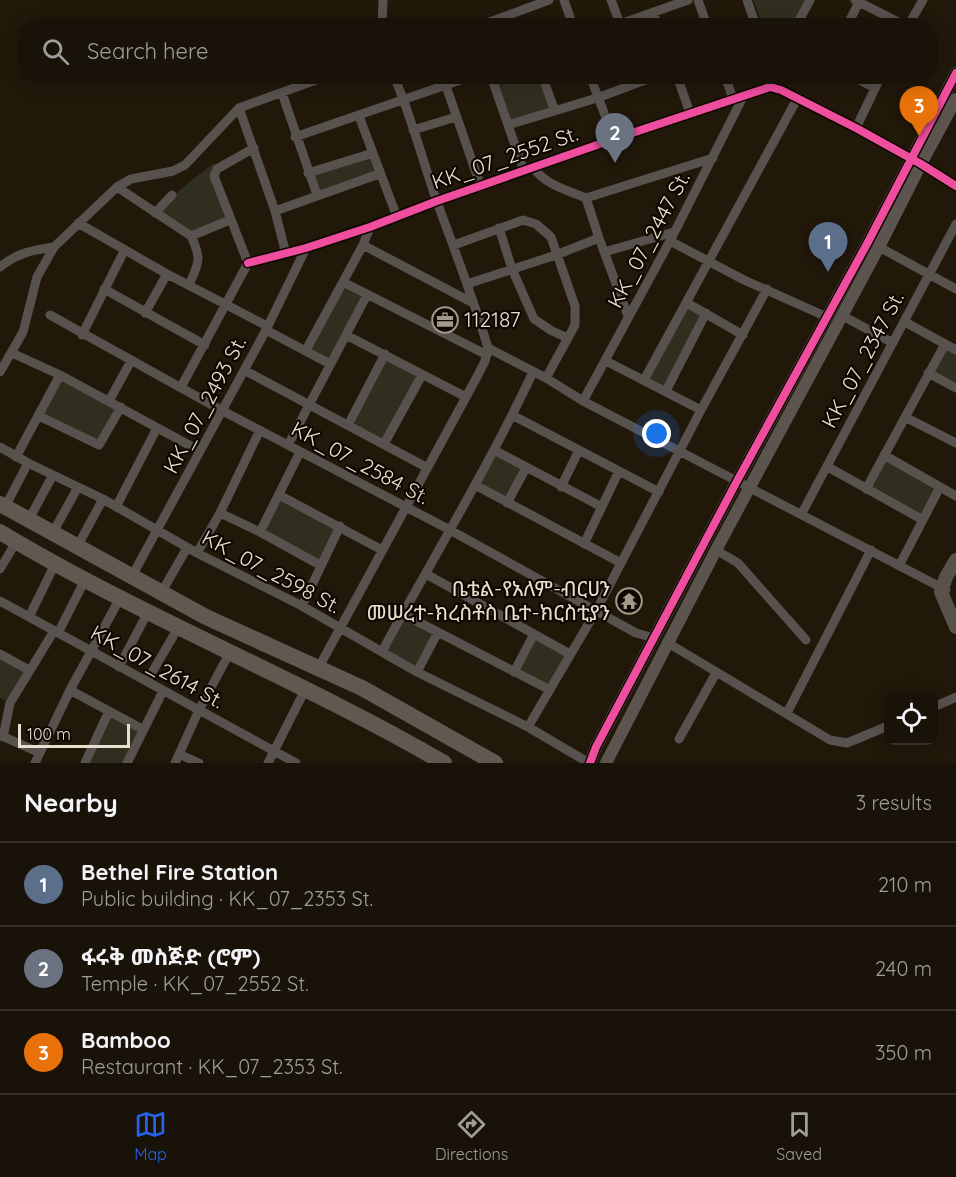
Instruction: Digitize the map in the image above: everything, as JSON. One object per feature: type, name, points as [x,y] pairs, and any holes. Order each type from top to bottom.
[{"type":"highway","points":[[2,506],[206,617],[362,688],[495,763]]},
{"type":"highway","points":[[0,532],[85,580],[178,628],[306,688],[444,763]]},
{"type":"main road","points":[[956,560],[942,598],[956,627]]},
{"type":"main road","points":[[944,589],[956,569]]},
{"type":"main road","points":[[944,589],[956,614]]},
{"type":"street","points":[[382,0],[382,18]]},
{"type":"street","points":[[501,18],[549,0]]},
{"type":"street","points":[[564,0],[570,18]]},
{"type":"street","points":[[612,0],[618,18]]},
{"type":"street","points":[[638,18],[688,0]]},
{"type":"street","points":[[698,0],[704,18]]},
{"type":"street","points":[[747,0],[753,18]]},
{"type":"street","points":[[800,18],[810,0]]},
{"type":"street","points":[[912,18],[923,0]]},
{"type":"street","points":[[850,18],[857,1],[891,18]]},
{"type":"street","points":[[653,12],[655,18]]},
{"type":"street","points":[[606,763],[874,245],[916,162],[956,73]]},
{"type":"street","points":[[0,369],[23,332],[37,277],[54,247],[78,223],[117,187],[131,179],[173,171],[184,165],[239,108],[306,84]]},
{"type":"street","points":[[319,667],[426,467],[466,398],[487,352],[454,245],[397,84]]},
{"type":"street","points":[[295,137],[451,84]]},
{"type":"street","points":[[494,84],[508,125],[529,169],[552,185],[586,198],[712,159]]},
{"type":"street","points":[[545,84],[555,111]]},
{"type":"street","points":[[593,84],[614,139]]},
{"type":"street","points":[[508,125],[597,98],[629,84]]},
{"type":"street","points":[[680,84],[690,113]]},
{"type":"street","points":[[728,84],[733,99]]},
{"type":"street","points":[[867,84],[875,88]]},
{"type":"street","points":[[856,128],[877,84]]},
{"type":"street","points":[[446,86],[480,187]]},
{"type":"street","name":"KK_07_2552 St.","points":[[248,263],[286,254],[370,227],[614,139],[770,87],[781,90],[856,128],[956,186]]},
{"type":"street","points":[[282,93],[295,137],[317,195]]},
{"type":"street","name":"KK_07_2447 St.","points":[[583,400],[675,232],[744,94]]},
{"type":"street","points":[[644,380],[797,99]]},
{"type":"street","points":[[916,162],[956,99]]},
{"type":"street","points":[[239,108],[275,211],[286,254]]},
{"type":"street","points":[[359,116],[397,217]]},
{"type":"street","points":[[413,130],[456,117]]},
{"type":"street","points":[[181,387],[248,263],[214,173],[254,148]]},
{"type":"street","points":[[308,173],[373,153]]},
{"type":"street","points":[[275,211],[379,174]]},
{"type":"street","points":[[117,187],[191,236],[197,249],[199,263],[189,285]]},
{"type":"street","points":[[154,213],[172,195]]},
{"type":"street","points":[[586,198],[628,316]]},
{"type":"street","points":[[191,236],[230,220]]},
{"type":"street","points":[[454,245],[528,220],[543,229],[550,237],[575,306],[575,325],[546,378]]},
{"type":"street","points":[[78,223],[124,251],[226,304],[330,364]]},
{"type":"street","name":"KK_07_2347 St.","points":[[802,513],[956,224]]},
{"type":"street","points":[[306,350],[363,245],[370,227]]},
{"type":"street","points":[[499,228],[512,269],[534,319],[552,332],[568,338]]},
{"type":"street","points":[[604,252],[675,232]]},
{"type":"street","points":[[467,284],[556,255],[599,238]]},
{"type":"street","points":[[670,241],[709,263],[827,316]]},
{"type":"street","points":[[363,245],[473,303]]},
{"type":"street","points":[[874,245],[956,288]]},
{"type":"street","points":[[0,267],[11,257],[31,250],[54,247]]},
{"type":"street","name":"KK_07_2493 St.","points":[[132,576],[267,328],[306,248]]},
{"type":"street","points":[[82,335],[124,251]]},
{"type":"street","points":[[145,313],[167,274]]},
{"type":"street","points":[[343,282],[546,378],[583,400],[944,589]]},
{"type":"street","points":[[528,727],[596,611],[767,289]]},
{"type":"street","points":[[104,290],[205,345]]},
{"type":"street","points":[[288,445],[367,295]]},
{"type":"street","points":[[687,303],[743,335]]},
{"type":"street","points":[[589,763],[737,481],[827,316],[842,306]]},
{"type":"street","points":[[842,306],[893,343]]},
{"type":"street","points":[[666,391],[706,313]]},
{"type":"street","name":"KK_07_2584 St.","points":[[50,315],[82,335],[450,530],[636,633],[654,638]]},
{"type":"street","points":[[905,322],[956,350]]},
{"type":"street","points":[[346,335],[466,398]]},
{"type":"street","points":[[866,489],[945,344]]},
{"type":"street","points":[[12,352],[121,407],[200,451]]},
{"type":"street","points":[[348,425],[385,354]]},
{"type":"street","points":[[109,401],[130,361]]},
{"type":"street","points":[[606,361],[701,410]]},
{"type":"street","points":[[244,370],[426,467]]},
{"type":"street","points":[[382,651],[475,485],[534,372]]},
{"type":"street","points":[[928,373],[956,388]]},
{"type":"street","points":[[16,456],[60,375]]},
{"type":"street","points":[[384,444],[422,375]]},
{"type":"street","points":[[39,416],[99,445],[121,407]]},
{"type":"street","points":[[512,415],[659,492]]},
{"type":"street","points":[[905,417],[956,443]]},
{"type":"street","points":[[116,507],[158,429]]},
{"type":"street","points":[[197,553],[220,513],[260,430]]},
{"type":"street","name":"KK_07_2598 St.","points":[[1,450],[103,499],[187,548],[302,606],[417,672],[528,727],[589,763]]},
{"type":"street","points":[[494,450],[602,507]]},
{"type":"street","points":[[561,486],[579,450]]},
{"type":"street","points":[[260,532],[300,452]]},
{"type":"street","points":[[884,455],[956,496]]},
{"type":"street","points":[[2,506],[28,463]]},
{"type":"street","points":[[828,467],[922,520]]},
{"type":"street","points":[[507,503],[526,468]]},
{"type":"street","points":[[584,544],[619,471]]},
{"type":"street","points":[[28,521],[53,475]]},
{"type":"street","points":[[475,485],[621,563]]},
{"type":"street","points":[[52,534],[78,487]]},
{"type":"street","points":[[899,566],[940,487]]},
{"type":"street","points":[[279,495],[382,550]]},
{"type":"street","points":[[77,547],[103,499]]},
{"type":"street","points":[[220,513],[320,565]]},
{"type":"street","points":[[302,606],[340,526]]},
{"type":"street","points":[[0,569],[16,542]]},
{"type":"street","points":[[161,592],[187,548]]},
{"type":"street","points":[[717,550],[738,563],[807,640]]},
{"type":"street","points":[[787,713],[871,550]]},
{"type":"street","points":[[29,617],[55,564]]},
{"type":"street","points":[[426,574],[570,654]]},
{"type":"street","points":[[40,753],[1,736],[10,703],[29,670],[56,632],[85,580]]},
{"type":"street","points":[[35,763],[70,690],[120,598]]},
{"type":"street","name":"KK_07_2614 St.","points":[[0,601],[296,763]]},
{"type":"street","points":[[119,667],[148,612]]},
{"type":"street","points":[[401,614],[550,690]]},
{"type":"street","points":[[147,681],[178,628]]},
{"type":"street","points":[[417,672],[438,632]]},
{"type":"street","points":[[514,672],[534,634]]},
{"type":"street","points":[[668,643],[830,740],[847,743],[884,728]]},
{"type":"street","points":[[199,763],[177,758],[230,652]]},
{"type":"street","points":[[0,654],[29,670]]},
{"type":"street","points":[[679,739],[716,673]]},
{"type":"street","points":[[268,763],[306,688]]},
{"type":"street","points":[[70,690],[142,729]]},
{"type":"street","points":[[127,763],[163,691]]},
{"type":"street","points":[[938,705],[956,697]]},
{"type":"street","points":[[0,698],[10,703]]},
{"type":"street","points":[[86,763],[110,711]]},
{"type":"shaded area","points":[[753,0],[813,0],[804,18],[760,18]]},
{"type":"shaded area","points":[[493,84],[545,84],[555,111],[508,125]]},
{"type":"shaded area","points":[[373,153],[379,174],[317,195],[308,173]]},
{"type":"shaded area","points":[[214,163],[230,220],[191,236],[155,213],[188,183]]},
{"type":"shaded area","points":[[343,282],[367,295],[330,364],[306,350]]},
{"type":"shaded area","points":[[687,303],[706,313],[666,391],[644,380]]},
{"type":"shaded area","points":[[945,344],[956,350],[956,388],[928,373]]},
{"type":"shaded area","points":[[385,354],[422,375],[384,444],[348,425]]},
{"type":"shaded area","points":[[60,375],[121,407],[101,443],[39,416]]},
{"type":"shaded area","points":[[494,450],[526,468],[507,503],[475,485]]},
{"type":"shaded area","points":[[884,455],[940,487],[923,520],[866,489]]},
{"type":"shaded area","points":[[279,495],[340,526],[320,565],[260,532]]},
{"type":"shaded area","points":[[401,613],[438,632],[416,672],[382,652]]},
{"type":"shaded area","points":[[534,634],[570,654],[550,690],[514,672]]},
{"type":"shaded area","points":[[0,654],[29,670],[10,703],[0,698]]},
{"type":"shaded area","points":[[114,709],[149,727],[132,763],[88,763]]},
{"type":"cycle path","points":[[590,763],[596,747],[737,481],[868,242],[956,73]]},
{"type":"cycle path","points":[[248,263],[306,248],[370,227],[614,139],[770,87],[781,90],[856,128],[956,186]]},
{"type":"place","name":"Bamboo","points":[[919,136]]},
{"type":"place","name":"ፋሩቅ መስጅድ (ሮም)","points":[[615,163]]},
{"type":"place","name":"Bethel Fire Station","points":[[828,272]]},
{"type":"place","name":"112187","points":[[445,320]]},
{"type":"place","name":"ቤቴል-የአለም-ብርሀን መሠረተ-ክረስቶስ ቤተ-ክርስቲያን","points":[[629,601]]}]
